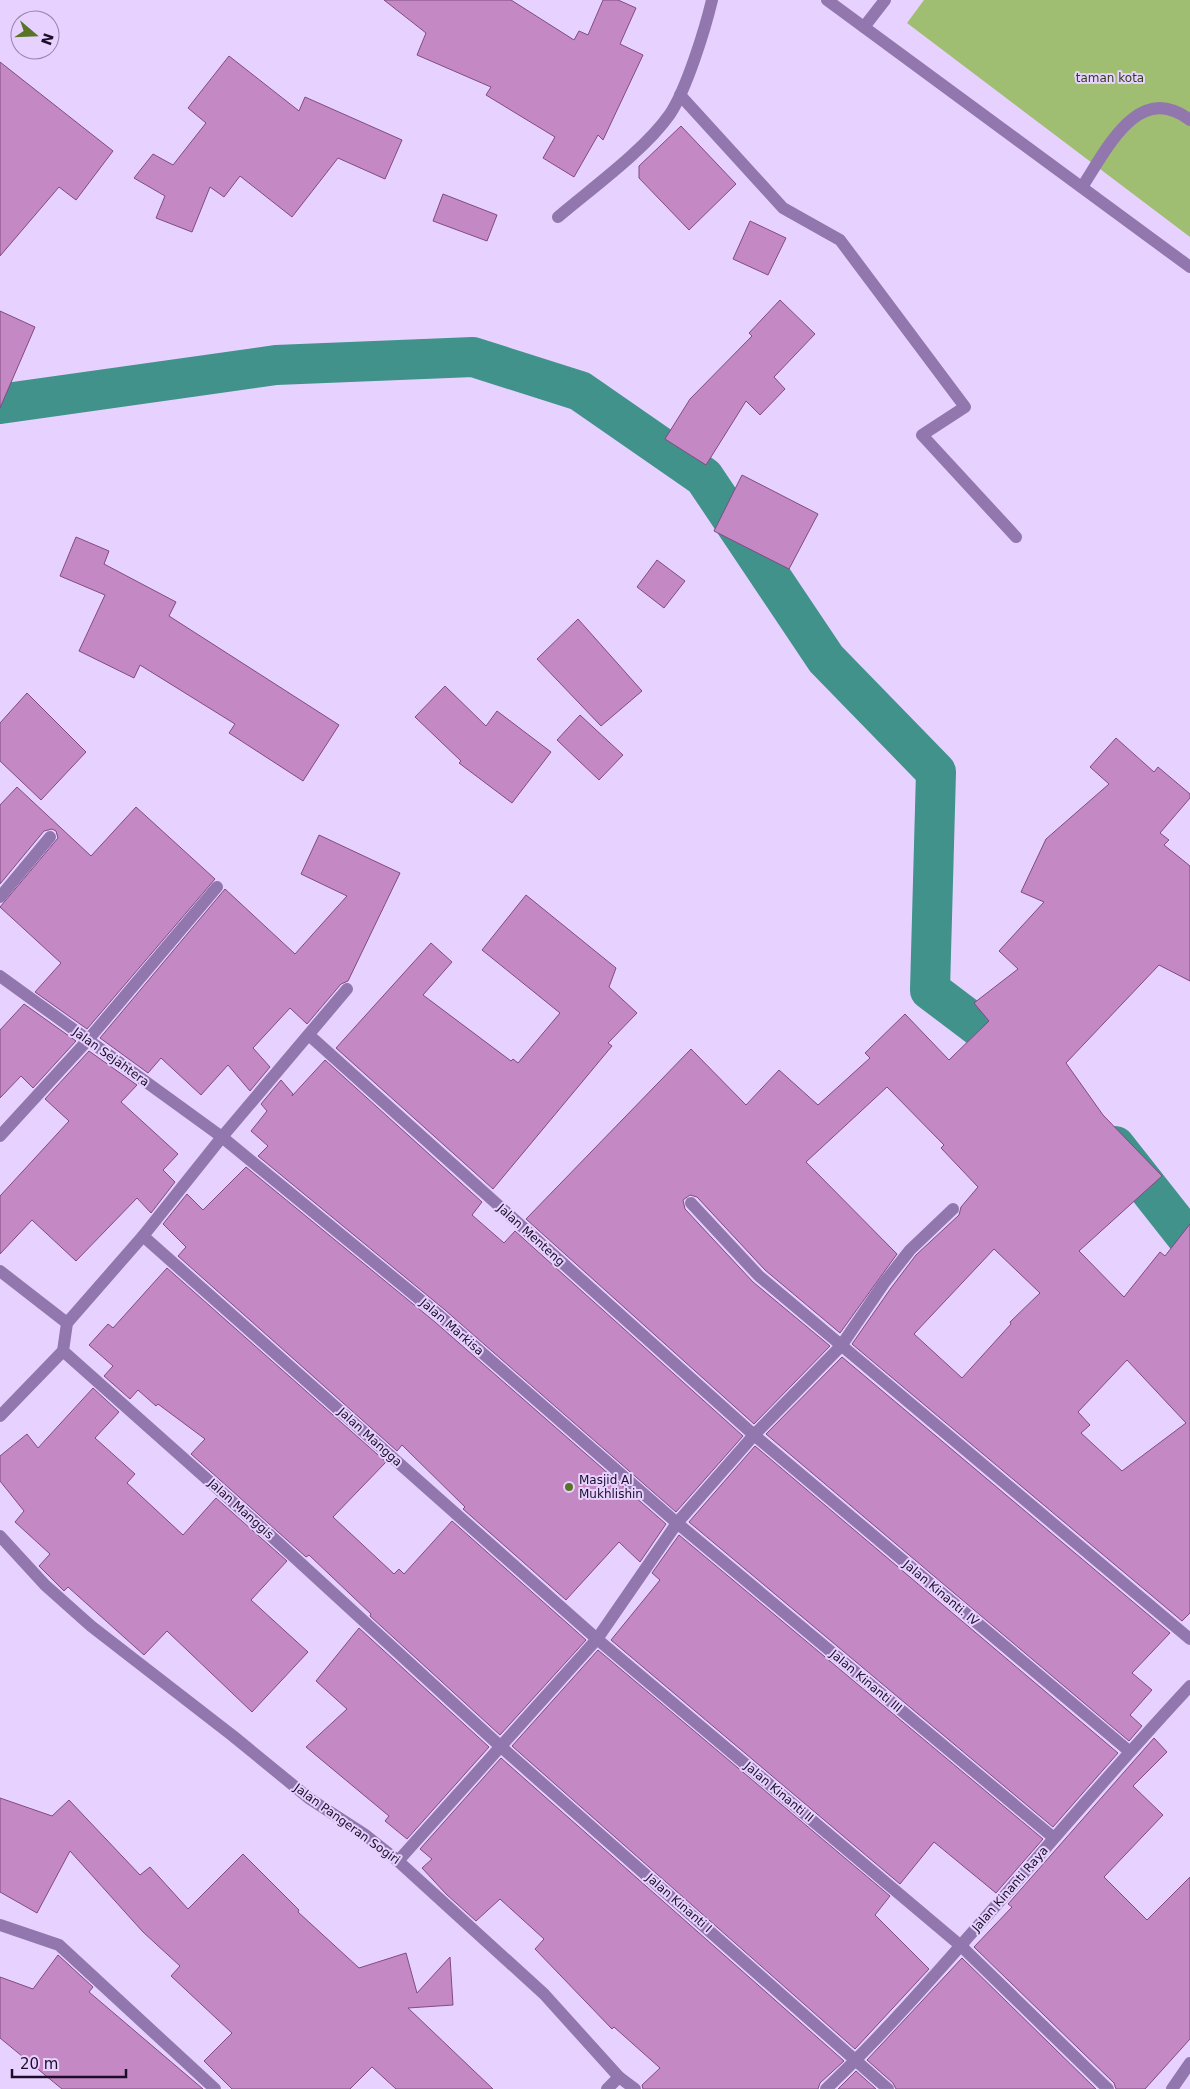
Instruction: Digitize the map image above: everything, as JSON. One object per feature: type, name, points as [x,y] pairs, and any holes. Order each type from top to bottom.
[{"type":"street","points":[[558,217],[634,152],[669,115],[680,95],[712,0]]},
{"type":"street","points":[[827,0],[1190,267]]},
{"type":"street","points":[[864,28],[885,0]]},
{"type":"street","points":[[680,95],[783,208],[840,240],[965,407],[922,434],[1016,537]]},
{"type":"street","points":[[1082,187],[1117,133],[1137,113],[1159,108],[1179,112],[1190,120]]},
{"type":"street","points":[[0,897],[50,837]]},
{"type":"street","points":[[0,1136],[88,1041],[216,887]]},
{"type":"street","name":"Jalan Sejahtera","points":[[0,976],[222,1137]]},
{"type":"street","points":[[0,1416],[63,1352],[67,1323],[143,1236],[222,1137],[310,1036],[347,988]]},
{"type":"street","name":"Jalan Menteng","points":[[310,1036],[754,1435]]},
{"type":"street","name":"Jalan Markisa","points":[[222,1137],[440,1316],[677,1523]]},
{"type":"street","points":[[691,1202],[759,1276],[1190,1639]]},
{"type":"street","points":[[398,1861],[597,1639],[677,1523],[754,1435],[841,1346],[884,1283],[910,1250],[953,1209]]},
{"type":"street","name":"Jalan Mangga","points":[[143,1236],[597,1639]]},
{"type":"street","points":[[0,1271],[67,1323]]},
{"type":"street","name":"Jalan Manggis","points":[[63,1352],[271,1536],[500,1746]]},
{"type":"street","name":"Jalan Kinanti. IV","points":[[754,1435],[1129,1751]]},
{"type":"street","name":"Jalan Kinanti III","points":[[677,1523],[1054,1838]]},
{"type":"street","name":"Jalan Pangeran Sogiri","points":[[0,1536],[45,1585],[92,1626],[241,1742],[310,1799],[364,1834],[398,1861],[544,1994],[619,2077],[635,2089]]},
{"type":"street","name":"Jalan Kinanti II","points":[[597,1639],[961,1946],[1108,2089]]},
{"type":"street","name":"Jalan Kinanti Raya","points":[[826,2089],[857,2060],[961,1946],[1129,1751],[1190,1686]]},
{"type":"street","name":"Jalan Kinanti I","points":[[500,1746],[888,2089]]},
{"type":"street","points":[[0,1925],[58,1945],[215,2089]]},
{"type":"street","points":[[1172,2089],[1190,2063]]},
{"type":"street","points":[[607,2089],[619,2077]]},
{"type":"green space","name":"taman kota","points":[[924,0],[1190,0],[1190,237],[907,23]]},
{"type":"building","points":[[384,0],[511,0],[574,40],[579,31],[588,35],[603,0],[618,0],[636,8],[620,44],[643,55],[603,140],[598,135],[574,177],[543,158],[555,137],[486,95],[491,87],[417,55],[426,33]]},
{"type":"building","points":[[229,56],[299,111],[305,97],[402,140],[385,179],[338,158],[292,217],[240,176],[224,197],[210,187],[192,232],[156,218],[165,196],[134,178],[153,154],[173,165],[206,123],[188,108]]},
{"type":"building","points":[[0,62],[113,151],[76,200],[59,187],[0,256]]},
{"type":"building","points":[[681,126],[736,184],[689,230],[639,178],[639,166]]},
{"type":"building","points":[[443,194],[497,215],[487,241],[433,221]]},
{"type":"building","points":[[750,221],[786,238],[768,275],[733,259]]},
{"type":"building","points":[[780,300],[815,334],[774,377],[785,389],[760,415],[746,401],[706,465],[665,439],[690,399],[752,336],[749,333]]},
{"type":"building","points":[[0,311],[35,327],[0,408]]},
{"type":"building","points":[[742,475],[818,514],[789,569],[714,531]]},
{"type":"building","points":[[76,537],[109,551],[104,564],[176,602],[169,616],[339,725],[303,781],[229,733],[235,724],[140,665],[134,678],[79,651],[105,595],[60,576]]},
{"type":"building","points":[[657,560],[685,581],[664,608],[637,587]]},
{"type":"building","points":[[578,619],[642,691],[601,726],[537,659]]},
{"type":"building","points":[[445,686],[486,726],[497,711],[551,752],[512,803],[459,763],[461,761],[415,717]]},
{"type":"building","points":[[27,693],[86,752],[41,800],[0,761],[0,723]]},
{"type":"building","points":[[580,715],[623,755],[599,780],[557,740]]},
{"type":"building","points":[[1116,738],[1154,772],[1158,767],[1190,794],[1190,798],[1160,833],[1169,840],[1164,845],[1190,866],[1190,981],[1159,965],[1066,1063],[1103,1115],[1162,1176],[1079,1251],[1124,1297],[1160,1252],[1165,1256],[1190,1224],[1190,1613],[1182,1621],[852,1344],[916,1255],[959,1215],[961,1207],[978,1187],[941,1148],[944,1145],[887,1087],[806,1162],[897,1254],[840,1333],[765,1270],[697,1197],[690,1195],[683,1200],[685,1209],[753,1282],[830,1346],[754,1424],[526,1219],[691,1049],[746,1105],[779,1070],[818,1105],[870,1058],[865,1053],[905,1014],[949,1060],[989,1021],[974,1003],[1018,969],[999,951],[1044,902],[1021,892],[1046,839],[1109,784],[1090,767]],"holes":[[[994,1249],[1040,1293],[1010,1322],[1011,1324],[962,1378],[914,1334]],[[1127,1360],[1186,1423],[1122,1471],[1081,1433],[1090,1425],[1078,1412]]]},
{"type":"building","points":[[17,787],[91,856],[136,807],[215,879],[87,1029],[35,992],[61,963],[0,907],[58,838],[56,831],[52,829],[44,831],[0,884],[0,805]]},
{"type":"building","points":[[319,835],[400,873],[348,981],[341,984],[307,1024],[290,1008],[253,1048],[270,1067],[250,1091],[228,1065],[201,1095],[161,1058],[148,1073],[100,1038],[225,889],[295,954],[347,896],[301,874]]},
{"type":"building","points":[[526,895],[616,968],[609,987],[637,1013],[608,1043],[612,1046],[493,1189],[336,1048],[431,943],[452,962],[423,995],[511,1061],[513,1059],[518,1063],[560,1013],[482,950]]},
{"type":"building","points":[[24,1004],[76,1041],[33,1088],[21,1076],[0,1098],[0,1030]]},
{"type":"building","points":[[89,1051],[137,1085],[121,1102],[178,1154],[163,1170],[175,1182],[151,1213],[137,1198],[76,1261],[32,1220],[0,1254],[0,1196],[69,1121],[45,1099]]},
{"type":"building","points":[[325,1060],[482,1202],[472,1215],[504,1243],[515,1231],[743,1436],[676,1512],[445,1310],[258,1156],[268,1146],[251,1131],[267,1111],[261,1104],[281,1080],[293,1094],[292,1096]]},
{"type":"building","points":[[246,1167],[435,1322],[666,1524],[640,1562],[619,1542],[566,1600],[463,1509],[465,1507],[402,1445],[397,1451],[178,1256],[186,1247],[163,1224],[187,1194],[203,1210]]},
{"type":"building","points":[[167,1268],[386,1462],[333,1517],[394,1574],[399,1569],[404,1574],[452,1521],[586,1640],[500,1735],[370,1616],[371,1614],[309,1555],[306,1557],[191,1454],[205,1439],[158,1404],[156,1406],[138,1390],[130,1399],[104,1376],[113,1366],[89,1345],[108,1324],[113,1328]]},
{"type":"building","points":[[842,1357],[1170,1633],[1132,1673],[1152,1690],[1130,1715],[1142,1726],[1129,1741],[766,1434]]},
{"type":"building","points":[[93,1388],[119,1412],[95,1438],[135,1474],[127,1483],[183,1535],[216,1498],[287,1561],[251,1600],[308,1652],[252,1712],[167,1631],[144,1655],[68,1587],[64,1591],[39,1566],[50,1554],[15,1522],[24,1511],[0,1481],[0,1456],[27,1434],[38,1448]]},
{"type":"building","points":[[755,1446],[1118,1753],[1053,1827],[689,1522]]},
{"type":"building","points":[[679,1535],[1043,1839],[996,1893],[934,1842],[900,1884],[611,1640],[660,1580],[652,1573]]},
{"type":"building","points":[[359,1628],[489,1747],[407,1839],[385,1821],[389,1816],[306,1747],[347,1709],[316,1681]]},
{"type":"building","points":[[598,1650],[890,1896],[875,1915],[929,1969],[855,2049],[512,1746]]},
{"type":"building","points":[[1154,1738],[1167,1752],[1133,1786],[1163,1815],[1104,1877],[1147,1920],[1190,1877],[1190,2039],[1145,2089],[1116,2089],[1114,2083],[974,1947],[1012,1907],[1008,1904]]},
{"type":"building","points":[[501,1758],[844,2061],[820,2083],[818,2089],[643,2089],[642,2085],[660,2068],[614,2027],[612,2029],[535,1949],[544,1939],[500,1899],[476,1921],[446,1894],[422,1868],[432,1859],[420,1849]]},
{"type":"building","points":[[0,1798],[52,1816],[69,1800],[140,1875],[150,1867],[188,1909],[243,1854],[299,1910],[298,1912],[359,1968],[406,1953],[417,1993],[450,1957],[453,2005],[408,2008],[493,2089],[396,2089],[372,2067],[350,2089],[232,2089],[204,2061],[232,2033],[171,1976],[180,1966],[143,1932],[70,1851],[37,1913],[0,1892]]},
{"type":"building","points":[[58,1955],[93,1987],[89,1992],[203,2089],[62,2089],[0,2038],[0,1977],[33,1989]]},
{"type":"building","points":[[962,1958],[1096,2089],[896,2089],[893,2083],[867,2060]]},
{"type":"building","points":[[856,2071],[876,2089],[838,2089]]},
{"type":"waterway","points":[[0,404],[276,365],[473,357],[580,391],[704,477],[826,659],[936,772],[930,990],[1024,1061]]},
{"type":"waterway","points":[[1115,1146],[1190,1241]]},
{"type":"place","name":"Masjid Al Mukhlishin","points":[[569,1487]]}]
